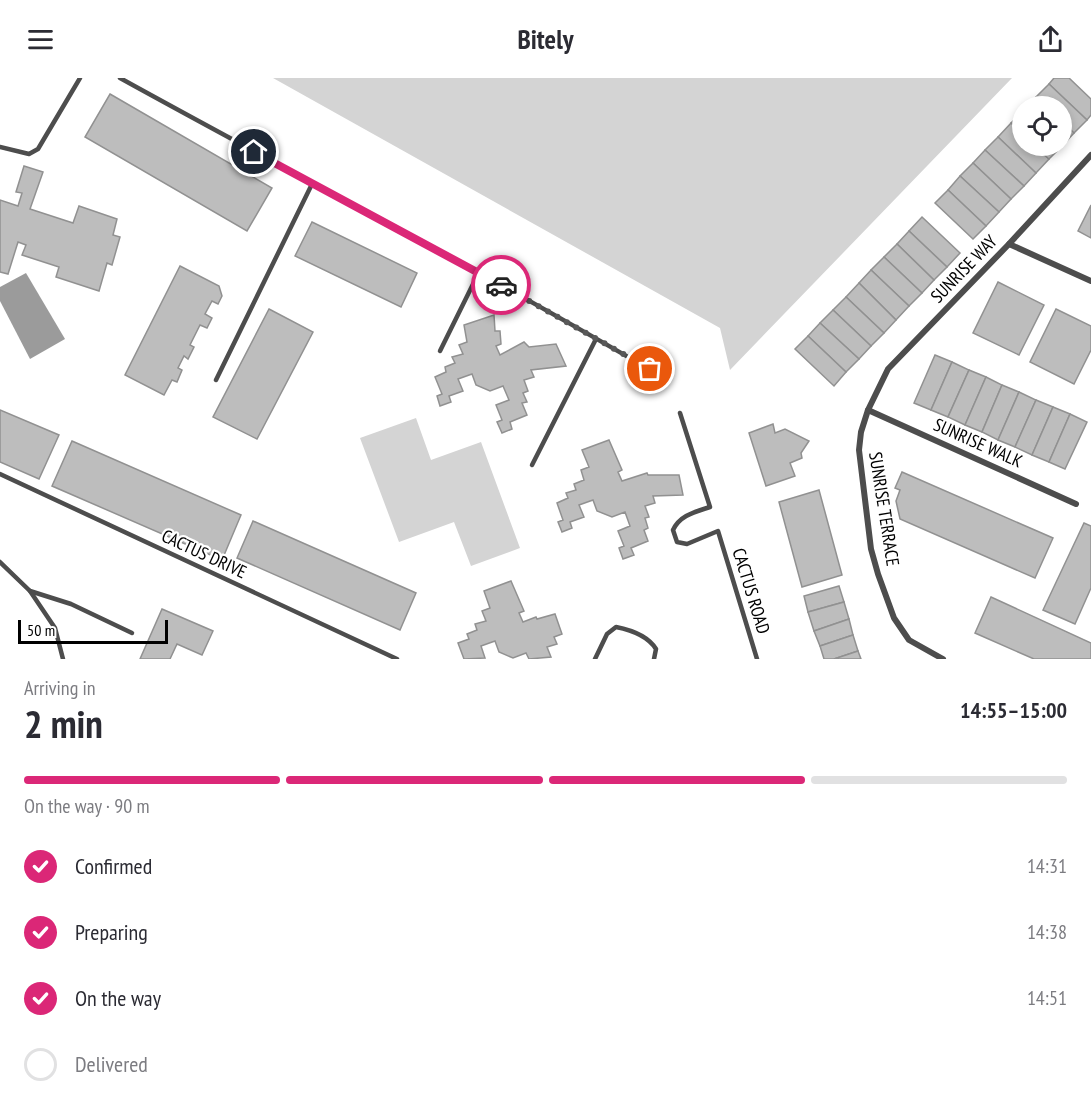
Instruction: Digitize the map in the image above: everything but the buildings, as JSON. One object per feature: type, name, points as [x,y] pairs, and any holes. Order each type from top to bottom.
[{"type":"street","name":"SUNRISE WAY","points":[[868,410],[888,369],[1091,155]]},
{"type":"street","points":[[1009,243],[1091,281]]},
{"type":"street","name":"SUNRISE WALK","points":[[868,410],[1076,504]]},
{"type":"street","name":"SUNRISE TERRACE","points":[[868,410],[861,432],[859,450],[872,549],[878,574],[894,618],[909,640],[943,659]]},
{"type":"lane","points":[[0,147],[29,154],[38,149],[80,78]]},
{"type":"lane","points":[[120,78],[312,184],[479,272],[664,378]]},
{"type":"lane","points":[[216,380],[312,184]]},
{"type":"lane","points":[[440,351],[479,272]]},
{"type":"lane","points":[[532,465],[596,339]]},
{"type":"lane","name":"CACTUS ROAD","points":[[680,413],[710,507],[683,517],[673,530],[677,542],[687,544],[718,531],[757,659]]},
{"type":"lane","name":"CACTUS DRIVE","points":[[0,474],[397,659]]},
{"type":"lane","points":[[0,562],[30,591],[55,628],[63,659]]},
{"type":"lane","points":[[30,591],[71,604],[132,633]]},
{"type":"lane","points":[[595,659],[607,634],[616,627],[626,629],[650,641],[656,649],[654,659]]},
{"type":"shaded area","points":[[273,78],[1012,78],[730,370],[720,328]]},
{"type":"shaded area","points":[[26,273],[65,339],[30,359],[0,301],[0,287]]},
{"type":"shaded area","points":[[416,418],[431,460],[481,442],[520,548],[471,566],[454,522],[399,542],[360,438]]},
{"type":"way so far","points":[[501,285],[650,369]]},
{"type":"route","points":[[254,152],[501,285]]}]
